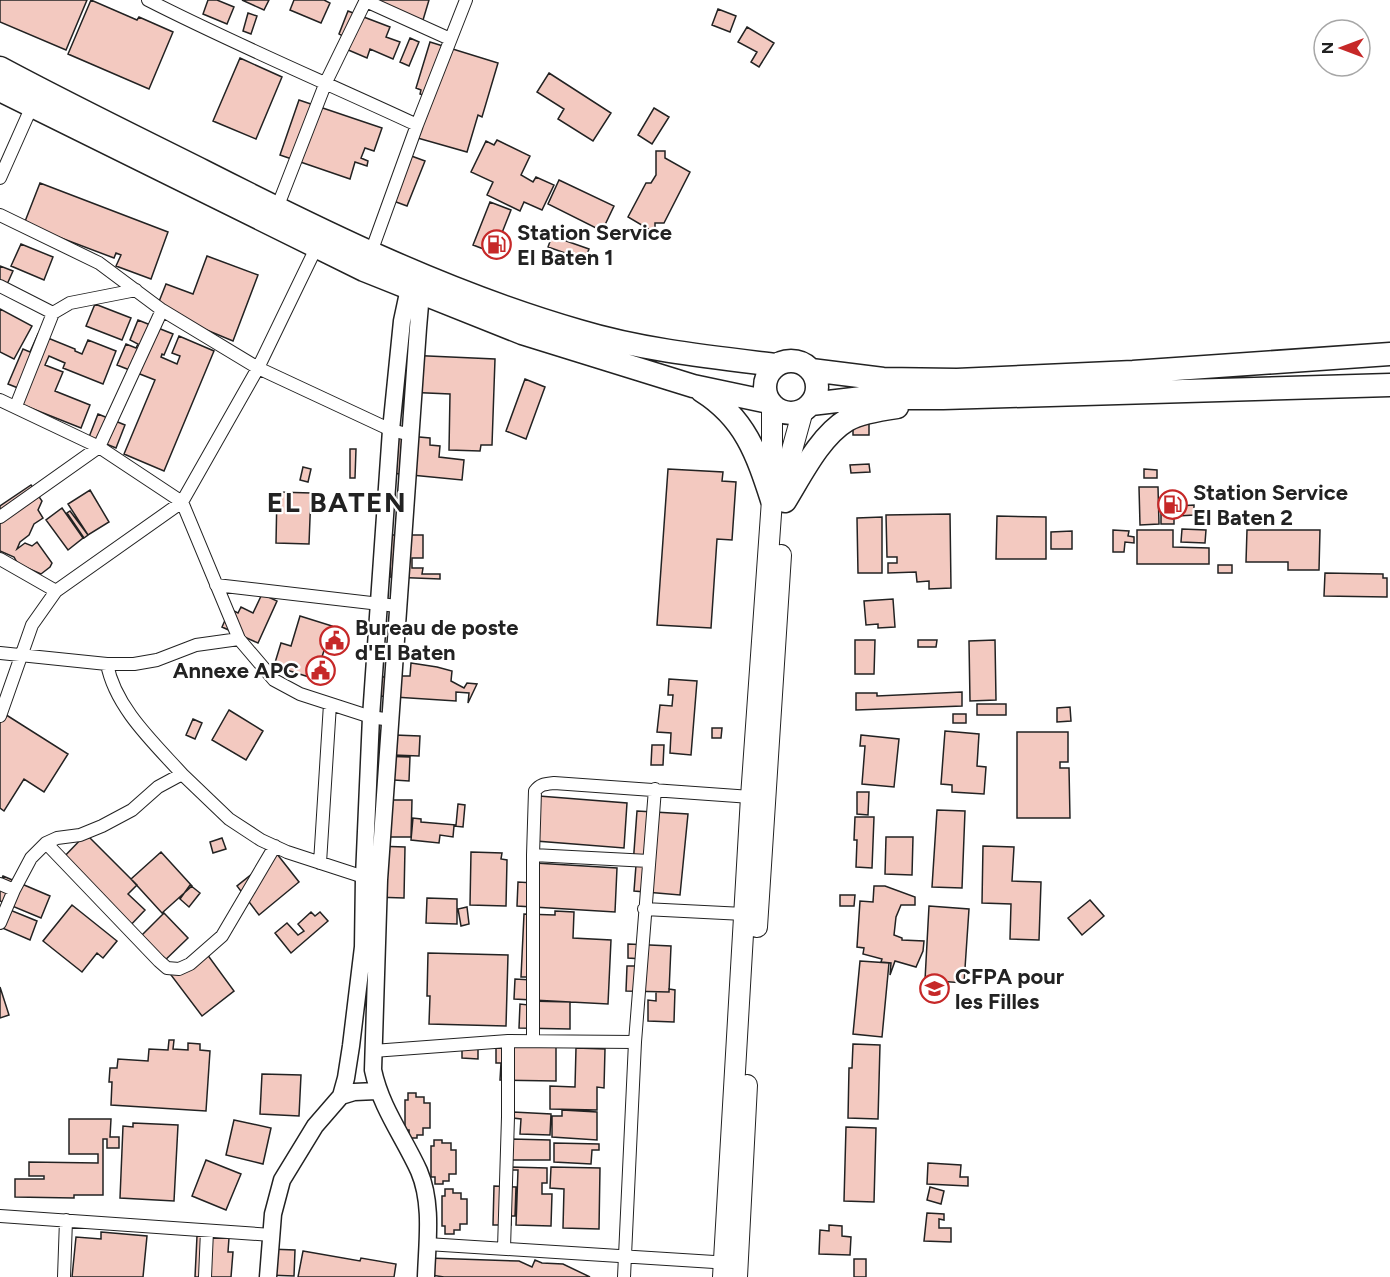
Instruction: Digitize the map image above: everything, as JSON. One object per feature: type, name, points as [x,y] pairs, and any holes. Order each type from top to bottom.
[{"type":"highway","points":[[0,68],[277,208],[367,262]]},
{"type":"highway","points":[[0,90],[317,246],[367,262],[418,283],[522,333],[693,386],[770,403],[784,413],[794,413],[807,407],[862,398],[943,398],[1390,385]]},
{"type":"highway","points":[[418,283],[463,292],[579,332],[657,348],[776,365]]},
{"type":"highway","points":[[811,370],[883,379],[957,380],[1133,372],[1390,354]]},
{"type":"highway","points":[[770,403],[765,394],[766,378],[776,365],[784,361],[794,361],[803,363],[811,370],[816,381],[816,393],[807,407]]},
{"type":"highway","points":[[693,386],[720,403],[736,420],[752,445],[779,500],[820,444],[847,419],[882,409],[943,398]]},
{"type":"main road","points":[[730,1270],[753,877],[779,500],[770,403]]},
{"type":"main road","points":[[730,1270],[744,914],[753,877],[751,797],[779,500],[792,450],[807,407]]},
{"type":"street","points":[[148,0],[196,25],[417,125]]},
{"type":"street","points":[[277,208],[326,82],[366,0],[450,39]]},
{"type":"street","points":[[367,262],[466,0]]},
{"type":"street","points":[[0,178],[32,106]]},
{"type":"street","points":[[0,215],[99,263],[162,310],[258,368],[391,430],[411,435]]},
{"type":"street","points":[[0,716],[32,625],[56,591],[182,502],[258,368],[317,246]]},
{"type":"street","points":[[418,283],[402,321],[391,430],[371,717],[369,972],[373,1070],[377,1091],[419,1172],[424,1188],[428,1225],[426,1277]]},
{"type":"street","points":[[371,879],[391,720],[411,435],[418,283]]},
{"type":"street","points":[[0,286],[53,313]]},
{"type":"street","points":[[16,406],[53,313],[70,303],[136,290]]},
{"type":"street","points":[[0,517],[99,447],[162,310]]},
{"type":"street","points":[[0,400],[99,447],[182,502],[239,639],[274,680],[300,694],[371,717],[391,720]]},
{"type":"street","points":[[0,559],[56,591]]},
{"type":"street","points":[[216,585],[398,606]]},
{"type":"street","points":[[0,653],[107,664],[134,664],[157,660],[196,645],[239,639]]},
{"type":"street","points":[[107,664],[113,688],[143,731],[182,774],[229,819],[275,846],[371,879]]},
{"type":"street","points":[[320,863],[330,704]]},
{"type":"street","points":[[0,923],[31,858],[46,843],[57,838],[80,835],[102,826],[132,810],[158,787],[182,774]]},
{"type":"street","points":[[533,1041],[533,855],[535,791],[538,786],[554,783],[751,797]]},
{"type":"street","points":[[624,1277],[635,1042],[655,789]]},
{"type":"street","points":[[46,843],[159,961],[167,968],[179,969],[190,964],[222,936],[275,846]]},
{"type":"street","points":[[533,855],[649,861]]},
{"type":"street","points":[[0,884],[14,890]]},
{"type":"street","points":[[644,909],[744,914]]},
{"type":"street","points":[[268,1277],[273,1214],[282,1180],[315,1126],[341,1096],[369,972]]},
{"type":"street","points":[[504,1248],[508,1041]]},
{"type":"street","points":[[373,1051],[508,1041],[635,1042]]},
{"type":"street","points":[[341,1096],[354,1092],[377,1091]]},
{"type":"street","points":[[4,1216],[272,1235]]},
{"type":"street","points":[[64,1277],[66,1220]]},
{"type":"street","points":[[205,1277],[207,1231]]},
{"type":"street","points":[[427,1244],[626,1256],[730,1270]]},
{"type":"building","points":[[0,0],[87,0],[66,50],[0,22]]},
{"type":"building","points":[[91,0],[137,20],[139,17],[173,32],[149,89],[68,54]]},
{"type":"building","points":[[208,0],[217,0],[234,7],[227,24],[203,14]]},
{"type":"building","points":[[242,0],[269,0],[264,10]]},
{"type":"building","points":[[294,0],[324,0],[330,3],[321,23],[290,10]]},
{"type":"building","points":[[375,0],[429,0],[423,20],[391,10]]},
{"type":"building","points":[[718,9],[736,16],[730,32],[712,25]]},
{"type":"building","points":[[348,11],[390,27],[386,37],[400,42],[393,59],[370,49],[367,58],[339,46],[343,36],[339,34]]},
{"type":"building","points":[[248,13],[257,16],[251,34],[243,31]]},
{"type":"building","points":[[747,27],[774,43],[759,67],[751,62],[757,52],[738,42]]},
{"type":"building","points":[[410,38],[419,42],[409,66],[400,62]]},
{"type":"building","points":[[430,42],[498,63],[482,117],[478,115],[467,152],[414,137],[426,96],[420,94],[421,90],[416,88]]},
{"type":"building","points":[[240,58],[282,77],[256,139],[213,121]]},
{"type":"building","points":[[549,73],[611,113],[593,141],[558,119],[564,109],[537,92]]},
{"type":"building","points":[[299,100],[382,128],[374,151],[365,148],[361,158],[368,161],[367,166],[355,162],[350,179],[280,155]]},
{"type":"building","points":[[654,108],[669,117],[652,144],[638,135]]},
{"type":"building","points":[[497,140],[530,156],[521,175],[533,182],[536,177],[554,185],[542,210],[524,202],[520,211],[487,195],[493,182],[471,172],[486,141],[494,145]]},
{"type":"building","points":[[656,151],[665,151],[665,158],[690,172],[664,223],[655,223],[655,230],[650,230],[628,217],[646,183],[651,183],[656,175]]},
{"type":"building","points":[[406,154],[425,161],[407,206],[388,199]]},
{"type":"building","points":[[559,180],[614,206],[602,231],[548,204]]},
{"type":"building","points":[[40,183],[168,232],[151,279],[116,266],[121,255],[116,253],[114,258],[24,224]]},
{"type":"building","points":[[490,202],[511,210],[494,253],[473,245]]},
{"type":"building","points":[[552,236],[589,249],[585,260],[548,247]]},
{"type":"building","points":[[21,244],[53,257],[44,280],[11,266]]},
{"type":"building","points":[[207,256],[258,275],[233,341],[156,309],[166,284],[193,294]]},
{"type":"building","points":[[0,266],[13,271],[4,291],[0,290]]},
{"type":"building","points":[[95,304],[131,318],[122,340],[86,326]]},
{"type":"building","points":[[0,309],[32,326],[14,359],[0,352]]},
{"type":"building","points":[[138,320],[173,334],[161,357],[177,364],[180,356],[172,353],[179,336],[214,351],[164,471],[124,454],[155,380],[117,365],[126,344],[136,348],[138,344],[130,340]]},
{"type":"building","points":[[38,334],[82,354],[88,340],[116,351],[103,384],[63,368],[65,363],[49,356],[45,365],[63,372],[55,391],[90,405],[81,428],[13,401],[18,388],[8,384],[23,349],[30,352]]},
{"type":"building","points":[[406,355],[495,359],[492,445],[481,445],[480,451],[449,450],[450,394],[405,392]]},
{"type":"building","points":[[525,379],[545,387],[526,439],[506,431]]},
{"type":"building","points":[[98,414],[125,425],[116,448],[89,437]]},
{"type":"building","points":[[853,424],[869,424],[869,435],[853,435]]},
{"type":"building","points":[[397,435],[430,438],[430,445],[440,446],[439,457],[464,460],[462,480],[391,473]]},
{"type":"building","points":[[350,449],[356,449],[355,478],[350,478]]},
{"type":"building","points":[[869,464],[870,472],[851,473],[850,465]]},
{"type":"building","points":[[303,467],[311,469],[308,482],[300,480]]},
{"type":"building","points":[[668,469],[723,472],[722,481],[736,482],[732,540],[717,539],[711,628],[657,625]]},
{"type":"building","points":[[1144,469],[1157,470],[1157,478],[1144,478]]},
{"type":"building","points":[[31,485],[42,501],[38,510],[43,518],[34,524],[29,535],[20,542],[17,549],[25,543],[32,546],[37,542],[52,563],[41,574],[18,564],[14,557],[0,551],[0,506]]},
{"type":"building","points":[[1139,487],[1158,487],[1159,524],[1140,525]]},
{"type":"building","points":[[90,490],[109,522],[88,535],[68,504]]},
{"type":"building","points":[[277,492],[311,493],[309,544],[276,543]]},
{"type":"building","points":[[1194,505],[1194,515],[1178,516],[1178,506]]},
{"type":"building","points":[[62,508],[83,538],[68,550],[46,520]]},
{"type":"building","points":[[1161,509],[1174,509],[1174,524],[1161,524]]},
{"type":"building","points":[[70,511],[88,535],[84,538],[67,513]]},
{"type":"building","points":[[950,514],[951,588],[929,589],[929,581],[917,582],[916,572],[888,573],[888,563],[897,563],[897,557],[887,557],[886,515]]},
{"type":"building","points":[[997,516],[1046,517],[1046,559],[996,559]]},
{"type":"building","points":[[882,517],[882,573],[858,573],[857,518]]},
{"type":"building","points":[[1182,529],[1206,530],[1205,543],[1181,542]]},
{"type":"building","points":[[1113,530],[1129,531],[1128,536],[1134,537],[1134,543],[1125,542],[1124,552],[1113,552]]},
{"type":"building","points":[[1137,530],[1173,530],[1173,547],[1209,548],[1209,564],[1137,564]]},
{"type":"building","points":[[1247,530],[1320,530],[1319,570],[1288,570],[1288,562],[1246,562]]},
{"type":"building","points":[[1072,531],[1072,549],[1051,549],[1051,532]]},
{"type":"building","points":[[391,535],[423,535],[423,558],[412,558],[412,568],[423,568],[422,574],[440,574],[440,579],[390,577]]},
{"type":"building","points":[[1218,565],[1232,565],[1232,573],[1218,573]]},
{"type":"building","points":[[1325,573],[1383,574],[1383,578],[1387,578],[1387,597],[1324,596]]},
{"type":"building","points":[[262,594],[277,601],[258,643],[222,627],[230,609],[238,613],[241,607],[253,613]]},
{"type":"building","points":[[893,599],[895,627],[878,628],[878,624],[866,625],[864,601]]},
{"type":"building","points":[[300,616],[332,626],[319,666],[313,664],[309,677],[274,666],[281,643],[291,646]]},
{"type":"building","points":[[855,640],[875,640],[874,674],[855,674]]},
{"type":"building","points":[[918,640],[937,640],[936,647],[918,647]]},
{"type":"building","points":[[995,640],[996,700],[970,701],[969,641]]},
{"type":"building","points":[[411,663],[452,671],[451,681],[464,688],[467,683],[477,684],[468,703],[469,693],[456,692],[456,701],[379,696],[380,677],[384,677],[390,664],[399,676],[410,676]]},
{"type":"building","points":[[669,679],[697,681],[691,755],[670,753],[671,733],[657,732],[660,705],[672,706],[673,695],[668,695]]},
{"type":"building","points":[[962,692],[962,706],[856,710],[856,693],[877,693],[877,696]]},
{"type":"building","points":[[977,704],[1006,704],[1006,715],[977,715]]},
{"type":"building","points":[[1070,707],[1071,721],[1057,722],[1057,708]]},
{"type":"building","points":[[229,710],[263,731],[246,760],[212,740]]},
{"type":"building","points":[[0,711],[68,754],[44,792],[24,779],[4,811],[0,808]]},
{"type":"building","points":[[953,714],[966,714],[966,723],[953,723]]},
{"type":"building","points":[[193,719],[202,723],[195,739],[186,735]]},
{"type":"building","points":[[712,728],[722,728],[721,738],[712,738]]},
{"type":"building","points":[[945,731],[979,734],[977,766],[986,767],[984,794],[952,792],[952,785],[941,784]]},
{"type":"building","points":[[1017,732],[1068,732],[1068,762],[1060,762],[1060,768],[1069,768],[1070,818],[1017,818]]},
{"type":"building","points":[[368,734],[420,736],[419,756],[368,754]]},
{"type":"building","points":[[861,735],[899,739],[894,787],[862,784],[865,746],[860,746]]},
{"type":"building","points":[[652,745],[664,745],[663,765],[651,765]]},
{"type":"building","points":[[378,756],[410,757],[409,781],[378,779]]},
{"type":"building","points":[[857,792],[869,792],[868,815],[857,814]]},
{"type":"building","points":[[539,796],[627,803],[624,848],[536,841]]},
{"type":"building","points":[[377,800],[412,800],[411,837],[367,837],[367,816],[377,816]]},
{"type":"building","points":[[458,804],[465,805],[463,827],[454,826],[453,837],[440,835],[439,843],[411,840],[413,818],[421,819],[421,822],[456,825]]},
{"type":"building","points":[[937,810],[965,811],[962,888],[932,887]]},
{"type":"building","points":[[637,811],[688,814],[680,895],[634,891],[636,865],[633,865]]},
{"type":"building","points":[[855,817],[874,817],[872,868],[856,867]]},
{"type":"building","points":[[86,834],[137,885],[128,894],[145,910],[127,929],[59,862]]},
{"type":"building","points":[[886,837],[913,837],[912,875],[885,874]]},
{"type":"building","points":[[222,838],[226,849],[213,853],[210,842]]},
{"type":"building","points":[[375,846],[405,847],[404,898],[373,897]]},
{"type":"building","points":[[983,846],[1014,847],[1012,881],[1041,882],[1039,940],[1010,939],[1011,904],[982,903]]},
{"type":"building","points":[[161,852],[192,886],[162,913],[131,879]]},
{"type":"building","points":[[471,852],[502,853],[501,859],[507,860],[506,906],[470,905]]},
{"type":"building","points":[[277,854],[299,882],[259,915],[237,886]]},
{"type":"building","points":[[535,863],[617,868],[615,912],[517,906],[518,882],[534,883]]},
{"type":"building","points":[[3,876],[50,896],[41,918],[0,901],[0,883]]},
{"type":"building","points":[[190,885],[200,893],[189,907],[180,899]]},
{"type":"building","points":[[874,886],[885,886],[915,897],[915,905],[901,905],[896,917],[894,935],[902,940],[924,941],[923,951],[916,967],[895,961],[890,975],[891,963],[881,962],[882,959],[863,954],[864,948],[857,947],[860,901],[873,902]]},
{"type":"building","points":[[840,895],[855,895],[854,906],[840,906]]},
{"type":"building","points":[[427,898],[457,899],[457,924],[426,923]]},
{"type":"building","points":[[1090,900],[1104,916],[1082,935],[1068,918]]},
{"type":"building","points":[[72,905],[117,941],[103,958],[97,953],[82,972],[43,941]]},
{"type":"building","points":[[0,906],[37,921],[30,940],[0,927]]},
{"type":"building","points":[[929,906],[969,909],[964,983],[925,980]]},
{"type":"building","points":[[467,907],[469,924],[461,926],[458,909]]},
{"type":"building","points":[[555,911],[574,912],[573,938],[611,940],[608,1004],[514,999],[515,979],[532,980],[533,977],[521,977],[524,914],[555,915]]},
{"type":"building","points":[[311,912],[315,916],[320,912],[328,921],[291,953],[275,933],[287,923],[298,935],[304,931],[298,924]]},
{"type":"building","points":[[164,913],[188,938],[159,966],[135,942]]},
{"type":"building","points":[[628,944],[671,946],[669,992],[626,991],[627,966],[642,966],[642,959],[628,958]]},
{"type":"building","points":[[204,950],[234,991],[202,1016],[171,975]]},
{"type":"building","points":[[428,953],[508,955],[506,1026],[429,1024]]},
{"type":"building","points":[[860,961],[889,963],[882,1037],[853,1034]]},
{"type":"building","points":[[0,987],[9,1015],[0,1018]]},
{"type":"building","points":[[669,989],[675,990],[674,1022],[648,1021],[648,1000],[656,1001],[656,992],[669,992]]},
{"type":"building","points":[[528,1001],[570,1002],[570,1029],[519,1028],[520,1004],[528,1005]]},
{"type":"building","points":[[169,1040],[174,1040],[173,1049],[188,1050],[188,1043],[200,1044],[200,1050],[210,1051],[206,1111],[111,1105],[110,1068],[117,1068],[118,1059],[148,1061],[149,1049],[168,1050]]},
{"type":"building","points":[[556,1044],[556,1081],[500,1080],[501,1063],[496,1063],[496,1046]]},
{"type":"building","points":[[853,1044],[880,1045],[878,1119],[848,1118],[849,1068],[852,1068]]},
{"type":"building","points":[[462,1046],[478,1046],[478,1059],[462,1058]]},
{"type":"building","points":[[576,1048],[605,1049],[604,1088],[597,1087],[597,1110],[550,1109],[550,1086],[575,1087]]},
{"type":"building","points":[[262,1074],[301,1075],[299,1116],[260,1114]]},
{"type":"building","points":[[408,1093],[416,1093],[416,1097],[424,1097],[424,1103],[430,1103],[430,1128],[423,1128],[423,1135],[417,1135],[417,1138],[409,1138],[409,1130],[405,1130],[405,1100],[408,1100]]},
{"type":"building","points":[[562,1110],[597,1112],[597,1140],[552,1137],[552,1116],[562,1116]]},
{"type":"building","points":[[513,1112],[551,1114],[550,1135],[520,1134],[521,1119],[513,1118]]},
{"type":"building","points":[[69,1119],[111,1119],[110,1137],[119,1137],[119,1148],[107,1148],[107,1139],[103,1139],[103,1195],[74,1195],[74,1198],[15,1197],[15,1179],[44,1179],[44,1176],[29,1176],[29,1162],[98,1163],[98,1154],[69,1154]]},
{"type":"building","points":[[234,1120],[271,1128],[263,1164],[226,1155]]},
{"type":"building","points":[[133,1123],[178,1125],[174,1201],[120,1198],[123,1126],[133,1127]]},
{"type":"building","points":[[846,1127],[876,1128],[874,1202],[844,1201]]},
{"type":"building","points":[[511,1139],[550,1140],[550,1160],[511,1160]]},
{"type":"building","points":[[434,1140],[451,1143],[451,1150],[456,1150],[456,1174],[449,1174],[449,1181],[443,1181],[443,1184],[435,1184],[435,1177],[431,1177],[431,1146],[434,1146]]},
{"type":"building","points":[[554,1143],[599,1144],[599,1150],[592,1150],[591,1164],[554,1162]]},
{"type":"building","points":[[206,1160],[241,1174],[226,1210],[192,1196]]},
{"type":"building","points":[[928,1163],[961,1165],[960,1177],[968,1177],[968,1186],[927,1184]]},
{"type":"building","points":[[510,1167],[547,1168],[547,1183],[542,1183],[542,1194],[552,1194],[551,1226],[516,1225],[518,1170],[510,1170]]},
{"type":"building","points":[[551,1167],[600,1168],[599,1229],[563,1228],[564,1189],[550,1188]]},
{"type":"building","points":[[494,1186],[516,1187],[515,1216],[511,1216],[511,1225],[493,1225]]},
{"type":"building","points":[[930,1187],[944,1191],[941,1204],[927,1200]]},
{"type":"building","points":[[445,1189],[453,1189],[453,1193],[461,1193],[461,1199],[467,1199],[467,1224],[460,1224],[460,1230],[454,1230],[454,1234],[445,1234],[445,1226],[442,1226],[442,1196],[445,1196]]},
{"type":"building","points":[[927,1213],[944,1214],[944,1220],[939,1219],[939,1228],[951,1228],[951,1242],[924,1241]]},
{"type":"building","points":[[829,1225],[842,1226],[842,1236],[851,1237],[850,1255],[819,1254],[820,1230],[829,1231]]},
{"type":"building","points":[[101,1232],[147,1236],[143,1277],[72,1277],[76,1237],[101,1239]]},
{"type":"building","points":[[197,1236],[229,1238],[228,1252],[233,1252],[231,1277],[195,1277]]},
{"type":"building","points":[[269,1249],[295,1250],[294,1276],[268,1275]]},
{"type":"building","points":[[303,1251],[360,1261],[361,1258],[396,1264],[394,1277],[298,1277]]},
{"type":"building","points":[[428,1258],[519,1261],[532,1267],[535,1260],[542,1263],[563,1264],[590,1277],[444,1277],[424,1274]]},
{"type":"building","points":[[854,1259],[866,1259],[866,1277],[854,1277]]},
{"type":"place","name":"Station Service El Baten 1","points":[[496,245]]},
{"type":"place","name":"Station Service El Baten 2","points":[[1172,505]]},
{"type":"place","name":"Bureau de poste d'El Baten","points":[[334,640]]},
{"type":"place","name":"Annexe APC","points":[[320,670]]},
{"type":"place","name":"CFPA pour les Filles","points":[[934,989]]},
{"type":"district","name":"EL BATEN","points":[[337,502]]}]
